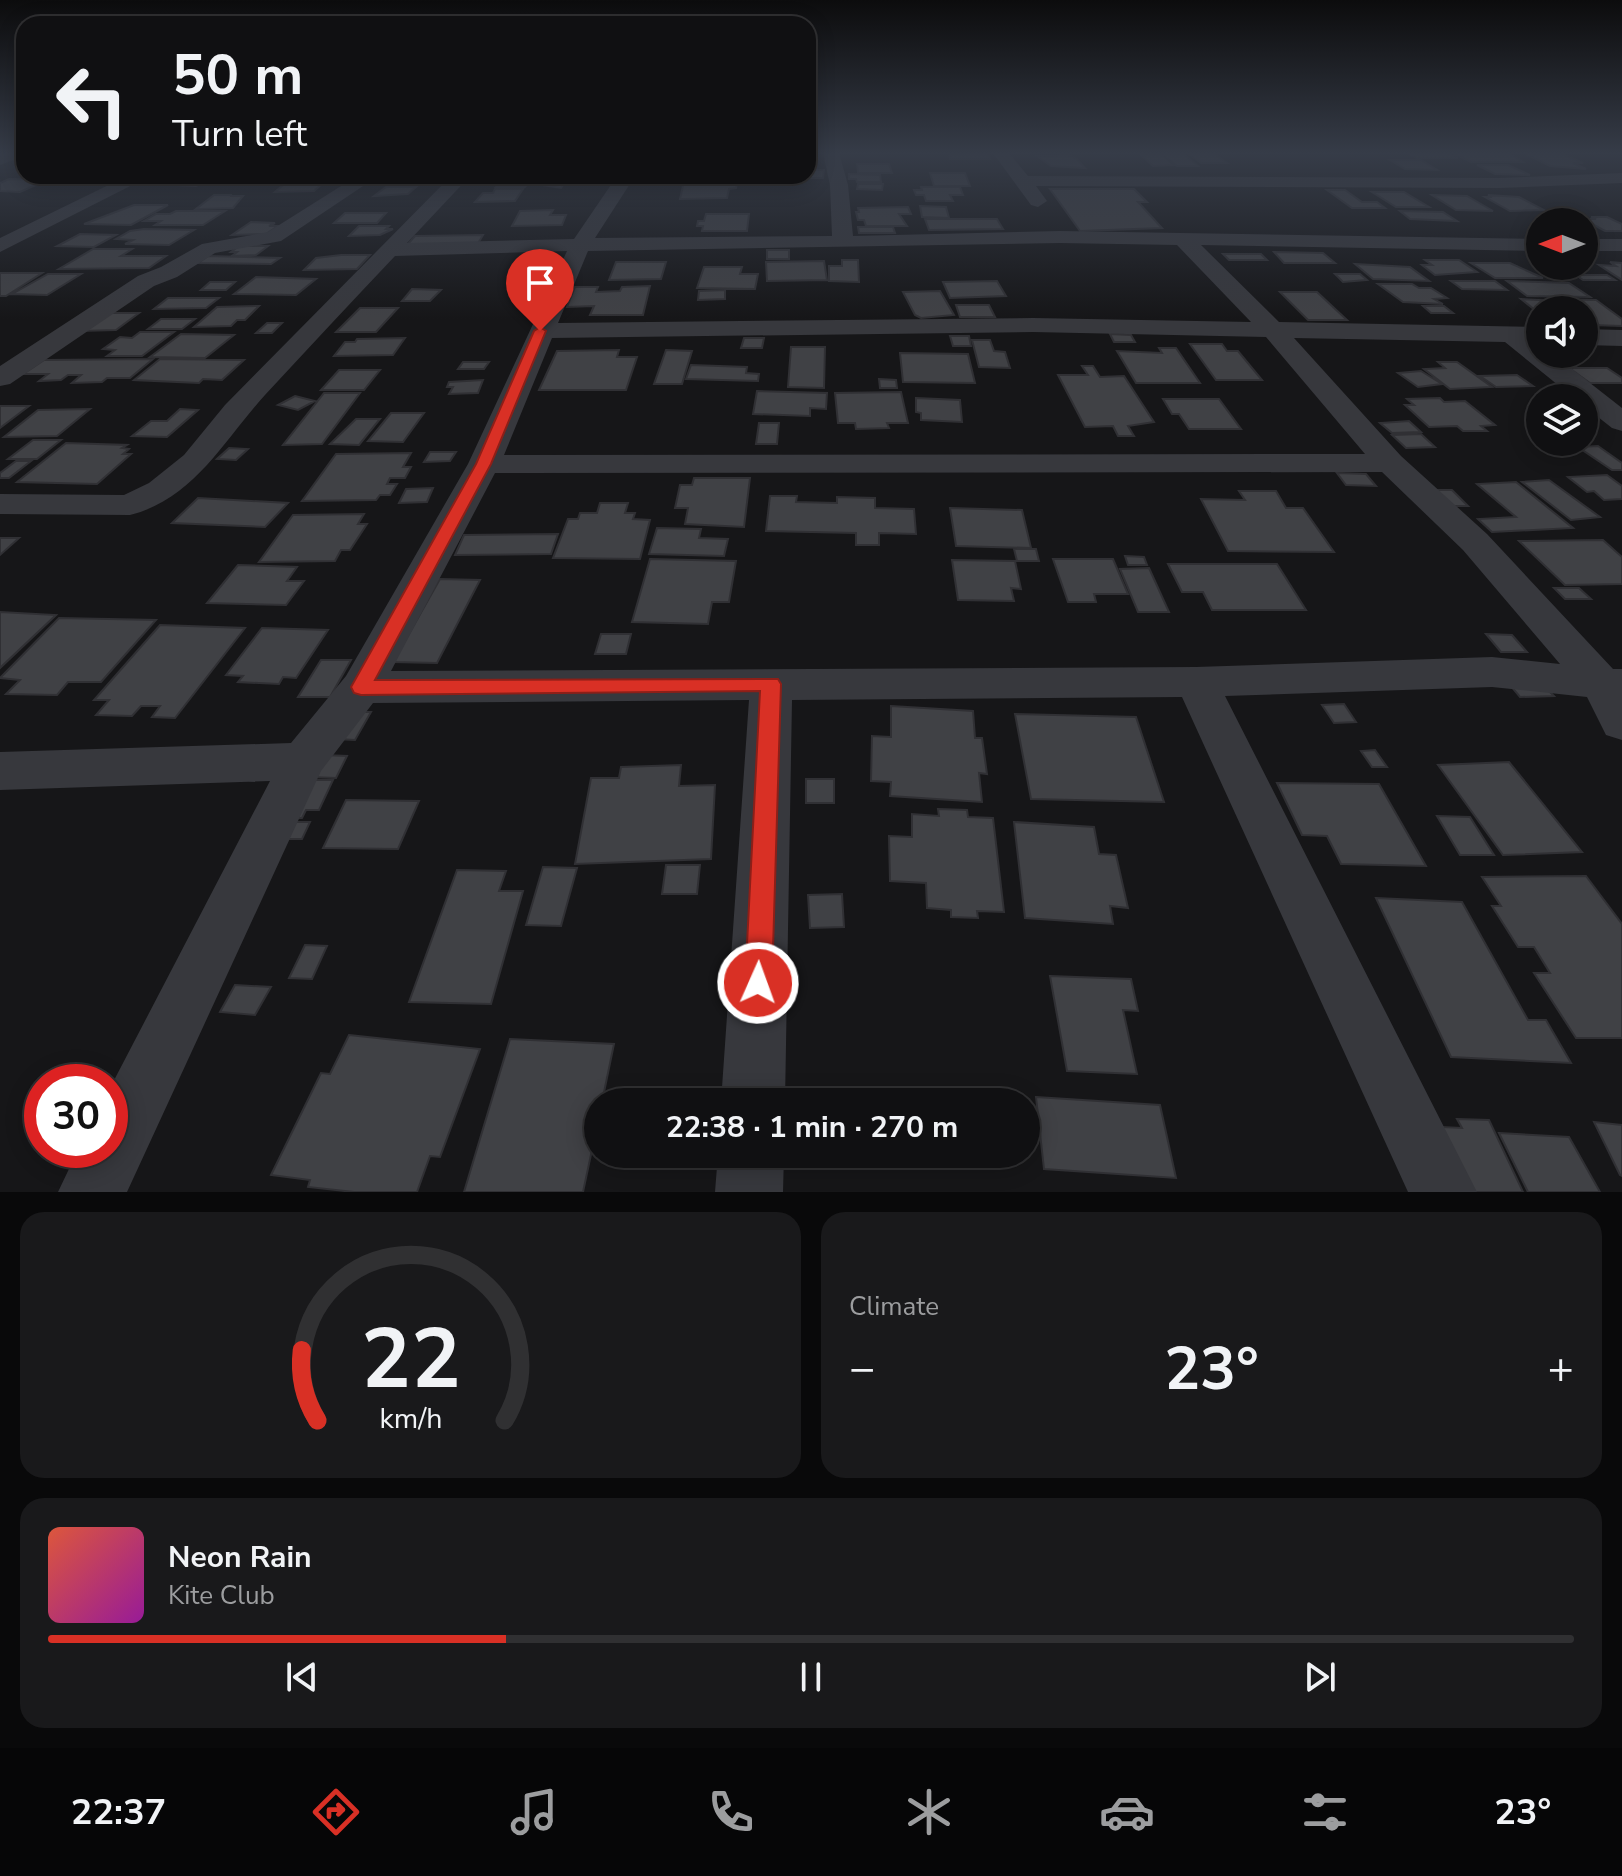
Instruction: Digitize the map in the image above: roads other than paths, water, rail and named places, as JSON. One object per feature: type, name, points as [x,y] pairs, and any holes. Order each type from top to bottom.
[{"type":"street","points":[[0,246],[75,209]]},
{"type":"street","points":[[0,378],[146,281],[169,272],[209,248],[274,237],[318,209]]},
{"type":"street","points":[[0,504],[130,505],[161,490],[195,462],[235,411],[429,209]]},
{"type":"street","points":[[92,1192],[303,761],[361,687],[484,464],[580,245],[604,209]]},
{"type":"street","points":[[841,209],[843,242]]},
{"type":"street","points":[[1042,209],[1060,237]]},
{"type":"street","points":[[389,250],[674,242],[1060,237],[1526,245]]},
{"type":"street","points":[[1184,240],[1275,332],[1390,463],[1475,542],[1611,684],[1622,723]]},
{"type":"street","points":[[1598,245],[1622,245]]},
{"type":"street","points":[[540,331],[1033,325],[1526,335]]},
{"type":"street","points":[[1511,334],[1622,422]]},
{"type":"street","points":[[1598,337],[1622,338]]},
{"type":"street","points":[[484,464],[1390,463]]},
{"type":"street","points":[[361,687],[1196,682],[1492,672],[1611,684]]},
{"type":"street","points":[[1196,682],[1443,1192]]},
{"type":"street","points":[[754,1088],[771,684]]},
{"type":"street","points":[[0,771],[303,761]]},
{"type":"street","points":[[749,1192],[750,1168]]}]
